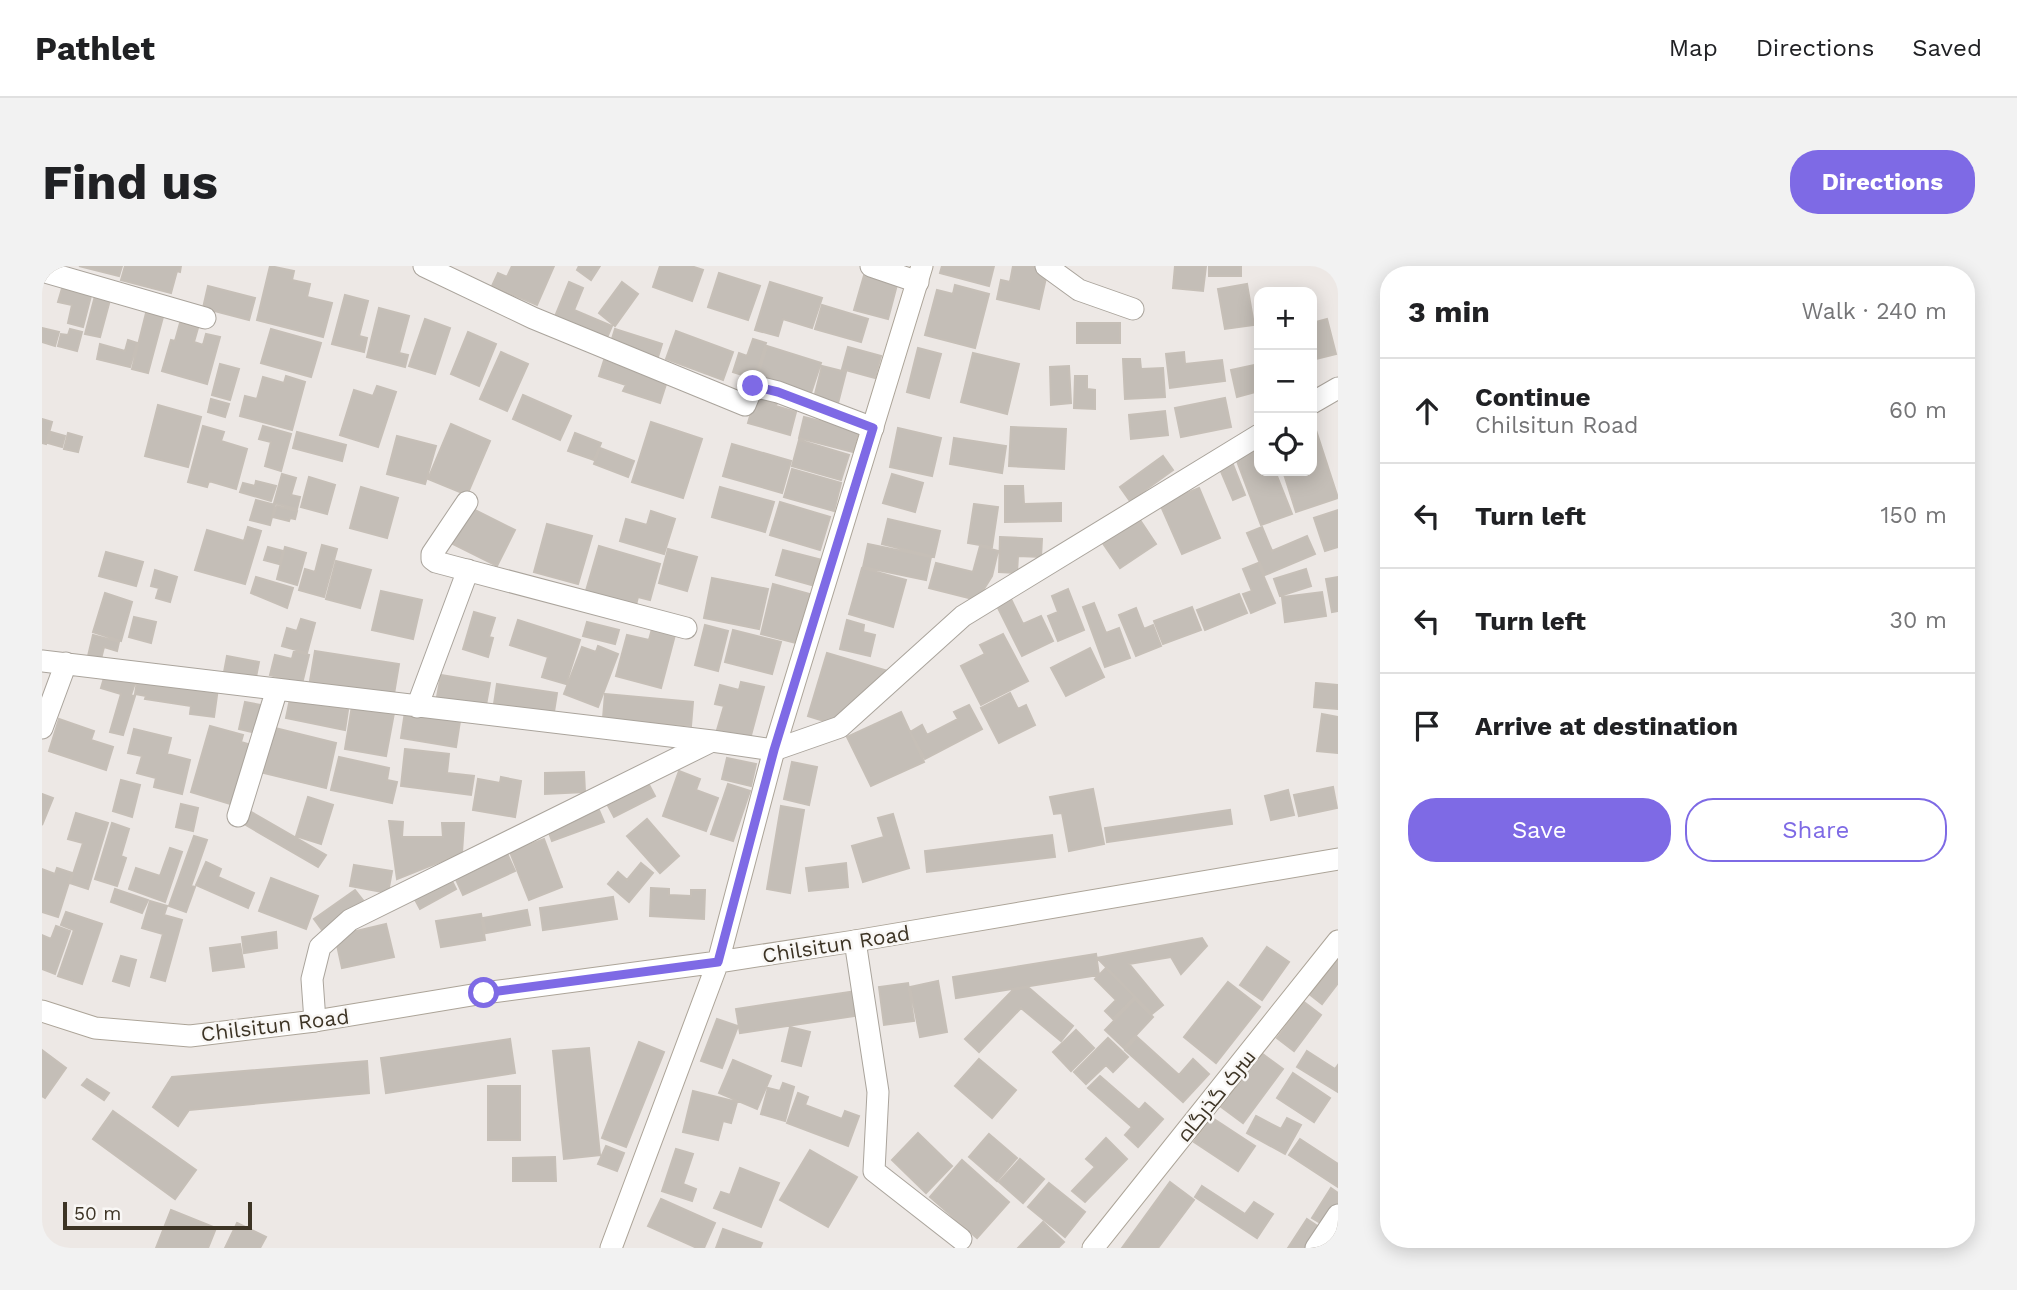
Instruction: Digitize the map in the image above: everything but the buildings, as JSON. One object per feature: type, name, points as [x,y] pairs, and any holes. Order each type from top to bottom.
[{"type":"street","points":[[424,266],[533,318],[745,405],[753,386],[778,392],[873,428]]},
{"type":"street","points":[[611,1248],[718,962],[774,750],[920,274],[871,266]]},
{"type":"street","points":[[1046,266],[1079,290],[1133,309]]},
{"type":"street","points":[[42,271],[205,318]]},
{"type":"street","points":[[1317,401],[1338,388]]},
{"type":"street","points":[[42,661],[774,750],[839,727],[963,617],[1254,438]]},
{"type":"street","points":[[467,502],[432,554],[432,559],[436,562],[686,628]]},
{"type":"street","points":[[417,707],[468,570]]},
{"type":"street","points":[[42,729],[66,663]]},
{"type":"street","points":[[238,816],[278,689]]},
{"type":"street","points":[[315,1021],[312,979],[320,947],[350,920],[712,741]]},
{"type":"street","name":"Chilsitun Road","points":[[42,1011],[95,1028],[190,1036],[315,1021],[484,993],[855,941],[1338,859]]},
{"type":"street","points":[[855,941],[878,1092],[874,1171],[961,1239]]},
{"type":"street","name":"سرک گذرگاه","points":[[1093,1248],[1338,942]]},
{"type":"street","points":[[1316,1248],[1338,1215]]},
{"type":"route","points":[[484,993],[718,962],[774,750],[873,428],[778,392],[753,386]]}]
